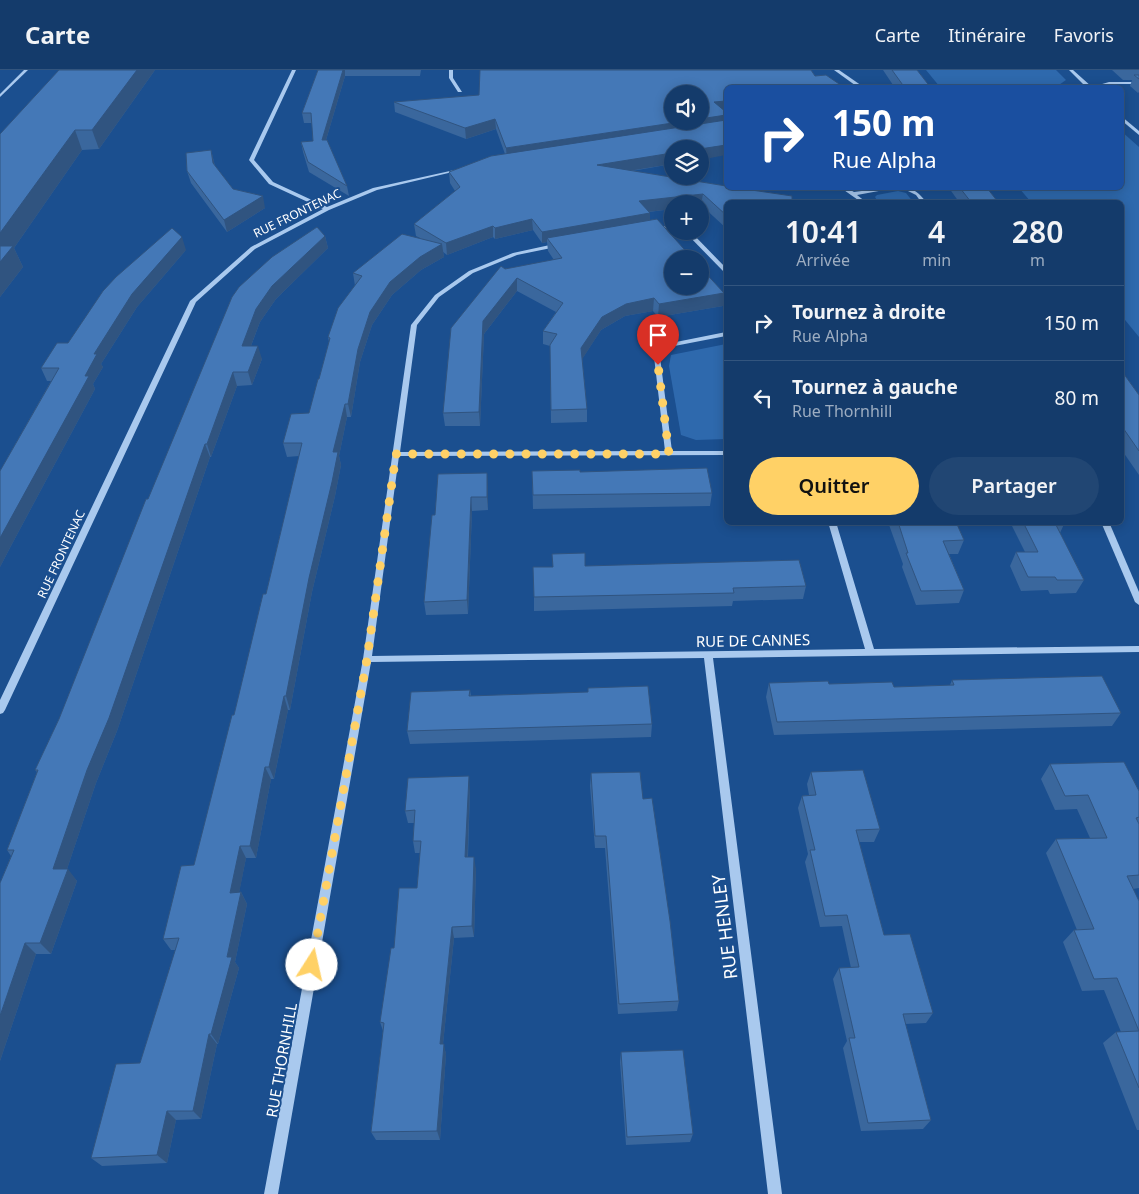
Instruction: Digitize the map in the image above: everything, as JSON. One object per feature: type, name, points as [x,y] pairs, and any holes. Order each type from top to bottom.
[{"type":"street","points":[[0,96],[26,70]]},
{"type":"street","points":[[294,70],[251,160],[271,183],[327,209]]},
{"type":"street","points":[[451,70],[450,78],[460,90]]},
{"type":"street","points":[[836,70],[858,85]]},
{"type":"street","points":[[1071,70],[1088,85]]},
{"type":"street","points":[[1102,85],[1108,83],[1139,83]]},
{"type":"street","points":[[1124,120],[1139,134]]},
{"type":"street","name":"RUE FRONTENAC","points":[[0,710],[193,301],[254,248],[327,209],[375,189],[468,168]]},
{"type":"street","points":[[847,190],[861,200]]},
{"type":"street","points":[[853,194],[879,190]]},
{"type":"street","points":[[910,190],[918,194],[922,200]]},
{"type":"street","points":[[642,230],[664,227]]},
{"type":"street","points":[[696,240],[724,269]]},
{"type":"street","name":"RUE THORNHILL","points":[[271,1194],[367,659],[414,325],[436,296],[471,272],[515,254],[568,244]]},
{"type":"street","points":[[669,454],[656,348],[724,334]]},
{"type":"street","points":[[396,454],[724,453]]},
{"type":"street","points":[[833,525],[871,653]]},
{"type":"street","points":[[1106,525],[1139,602]]},
{"type":"street","name":"RUE DE CANNES","points":[[367,659],[1139,649]]},
{"type":"street","name":"RUE HENLEY","points":[[708,655],[775,1194]]},
{"type":"shaded area","points":[[926,70],[1056,70],[1066,80],[1059,85],[938,85]]},
{"type":"shaded area","points":[[1124,134],[1139,147],[1139,337],[1124,319],[1124,200],[1029,200],[1021,190],[1124,190]]},
{"type":"shaded area","points":[[898,191],[906,193],[911,200],[877,200],[875,197]]},
{"type":"shaded area","points":[[724,344],[724,439],[696,440],[681,435],[669,366],[671,355]]},
{"type":"building","points":[[59,70],[137,70],[92,130],[75,130],[0,233],[0,134]]},
{"type":"building","points":[[318,70],[343,70],[322,140],[327,140],[347,186],[308,162],[301,142],[313,141],[311,113],[302,113]]},
{"type":"building","points":[[480,70],[811,70],[815,76],[826,75],[841,85],[724,85],[724,101],[714,102],[724,110],[724,115],[709,118],[709,85],[664,85],[664,124],[506,148],[495,119],[465,128],[394,102],[479,95]]},
{"type":"building","points":[[892,70],[917,70],[929,85],[903,85]]},
{"type":"building","points":[[724,120],[724,145],[709,148],[709,140],[664,140],[664,154],[597,165],[664,176],[664,185],[709,185],[709,183],[724,186],[724,190],[752,190],[792,196],[792,200],[724,200],[724,213],[709,199],[709,195],[664,195],[664,198],[639,201],[650,213],[542,232],[532,219],[495,228],[493,226],[446,243],[414,224],[460,187],[449,172],[491,156],[664,129],[709,130],[709,123]]},
{"type":"building","points":[[211,150],[213,163],[233,189],[263,196],[224,220],[187,171],[186,153]]},
{"type":"building","points":[[962,190],[989,190],[996,200],[969,200]]},
{"type":"building","points":[[657,219],[664,227],[664,240],[676,240],[685,250],[664,250],[664,295],[709,295],[709,277],[724,293],[659,304],[654,298],[626,304],[602,317],[581,348],[587,409],[551,410],[550,345],[557,334],[543,331],[563,303],[517,278],[483,321],[479,412],[443,413],[451,328],[501,266],[505,269],[562,258],[547,238]]},
{"type":"building","points":[[317,227],[325,236],[272,286],[256,309],[242,346],[258,346],[248,372],[233,372],[207,444],[205,444],[109,718],[87,770],[53,869],[68,869],[40,943],[25,943],[0,1016],[0,883],[14,850],[7,850],[38,770],[35,770],[59,719],[146,499],[148,499],[232,297],[239,287],[272,257]]},
{"type":"building","points":[[172,228],[182,237],[132,294],[94,354],[97,354],[85,376],[89,376],[0,538],[0,471],[59,368],[41,368],[57,343],[68,343],[103,291],[116,277]]},
{"type":"building","points":[[402,234],[442,244],[420,257],[390,282],[370,312],[358,349],[348,404],[345,404],[333,452],[338,452],[309,578],[286,696],[284,696],[269,767],[265,767],[250,846],[240,846],[230,893],[241,892],[227,957],[232,957],[211,1034],[209,1034],[193,1111],[167,1111],[157,1155],[91,1158],[116,1064],[140,1063],[179,938],[163,939],[181,866],[194,865],[232,715],[234,715],[263,594],[266,594],[302,443],[283,443],[291,414],[309,413],[330,338],[328,337],[338,308],[362,276],[353,273]]},
{"type":"building","points":[[0,246],[13,246],[0,262]]},
{"type":"building","points":[[1124,374],[1139,395],[1139,451],[1124,429]]},
{"type":"building","points":[[707,468],[712,493],[533,495],[532,471],[580,470],[580,472]]},
{"type":"building","points":[[487,473],[487,497],[471,497],[467,600],[424,602],[432,515],[435,515],[438,474]]},
{"type":"building","points":[[899,525],[957,525],[964,540],[943,541],[964,590],[921,591],[906,553],[908,553]]},
{"type":"building","points":[[1024,525],[1056,525],[1084,580],[1028,577],[1016,552],[1038,552]]},
{"type":"building","points":[[585,553],[585,566],[799,560],[806,586],[733,588],[734,593],[534,597],[533,567],[553,567],[552,554]]},
{"type":"building","points":[[1102,676],[1121,713],[777,722],[769,683],[828,681],[829,684],[892,682],[894,687],[954,685],[952,680]]},
{"type":"building","points":[[648,686],[652,724],[407,731],[411,692],[470,690],[469,696],[588,692],[588,688]]},
{"type":"building","points":[[1124,762],[1139,791],[1139,817],[1136,818],[1139,824],[1139,875],[1127,876],[1139,901],[1139,1031],[1117,978],[1094,979],[1074,930],[1094,929],[1056,839],[1107,838],[1088,795],[1065,796],[1050,764]]},
{"type":"building","points":[[863,770],[880,829],[856,830],[884,935],[910,934],[933,1013],[903,1014],[931,1120],[868,1123],[849,1038],[855,1038],[839,968],[859,967],[847,915],[825,916],[810,850],[815,850],[802,796],[816,795],[811,772]]},
{"type":"building","points":[[640,772],[643,799],[652,798],[670,921],[679,1001],[619,1004],[606,836],[595,836],[591,773]]},
{"type":"building","points":[[469,776],[465,857],[474,857],[472,926],[452,927],[440,1044],[444,1044],[437,1131],[371,1132],[384,1023],[380,1022],[391,948],[394,948],[399,888],[417,888],[421,841],[413,841],[415,810],[405,811],[408,778]]},
{"type":"building","points":[[1139,1031],[1139,1088],[1116,1032]]},
{"type":"building","points":[[683,1050],[693,1134],[627,1137],[621,1052]]},
{"type":"route","points":[[312,965],[367,659],[396,454],[669,454],[658,365]]}]
